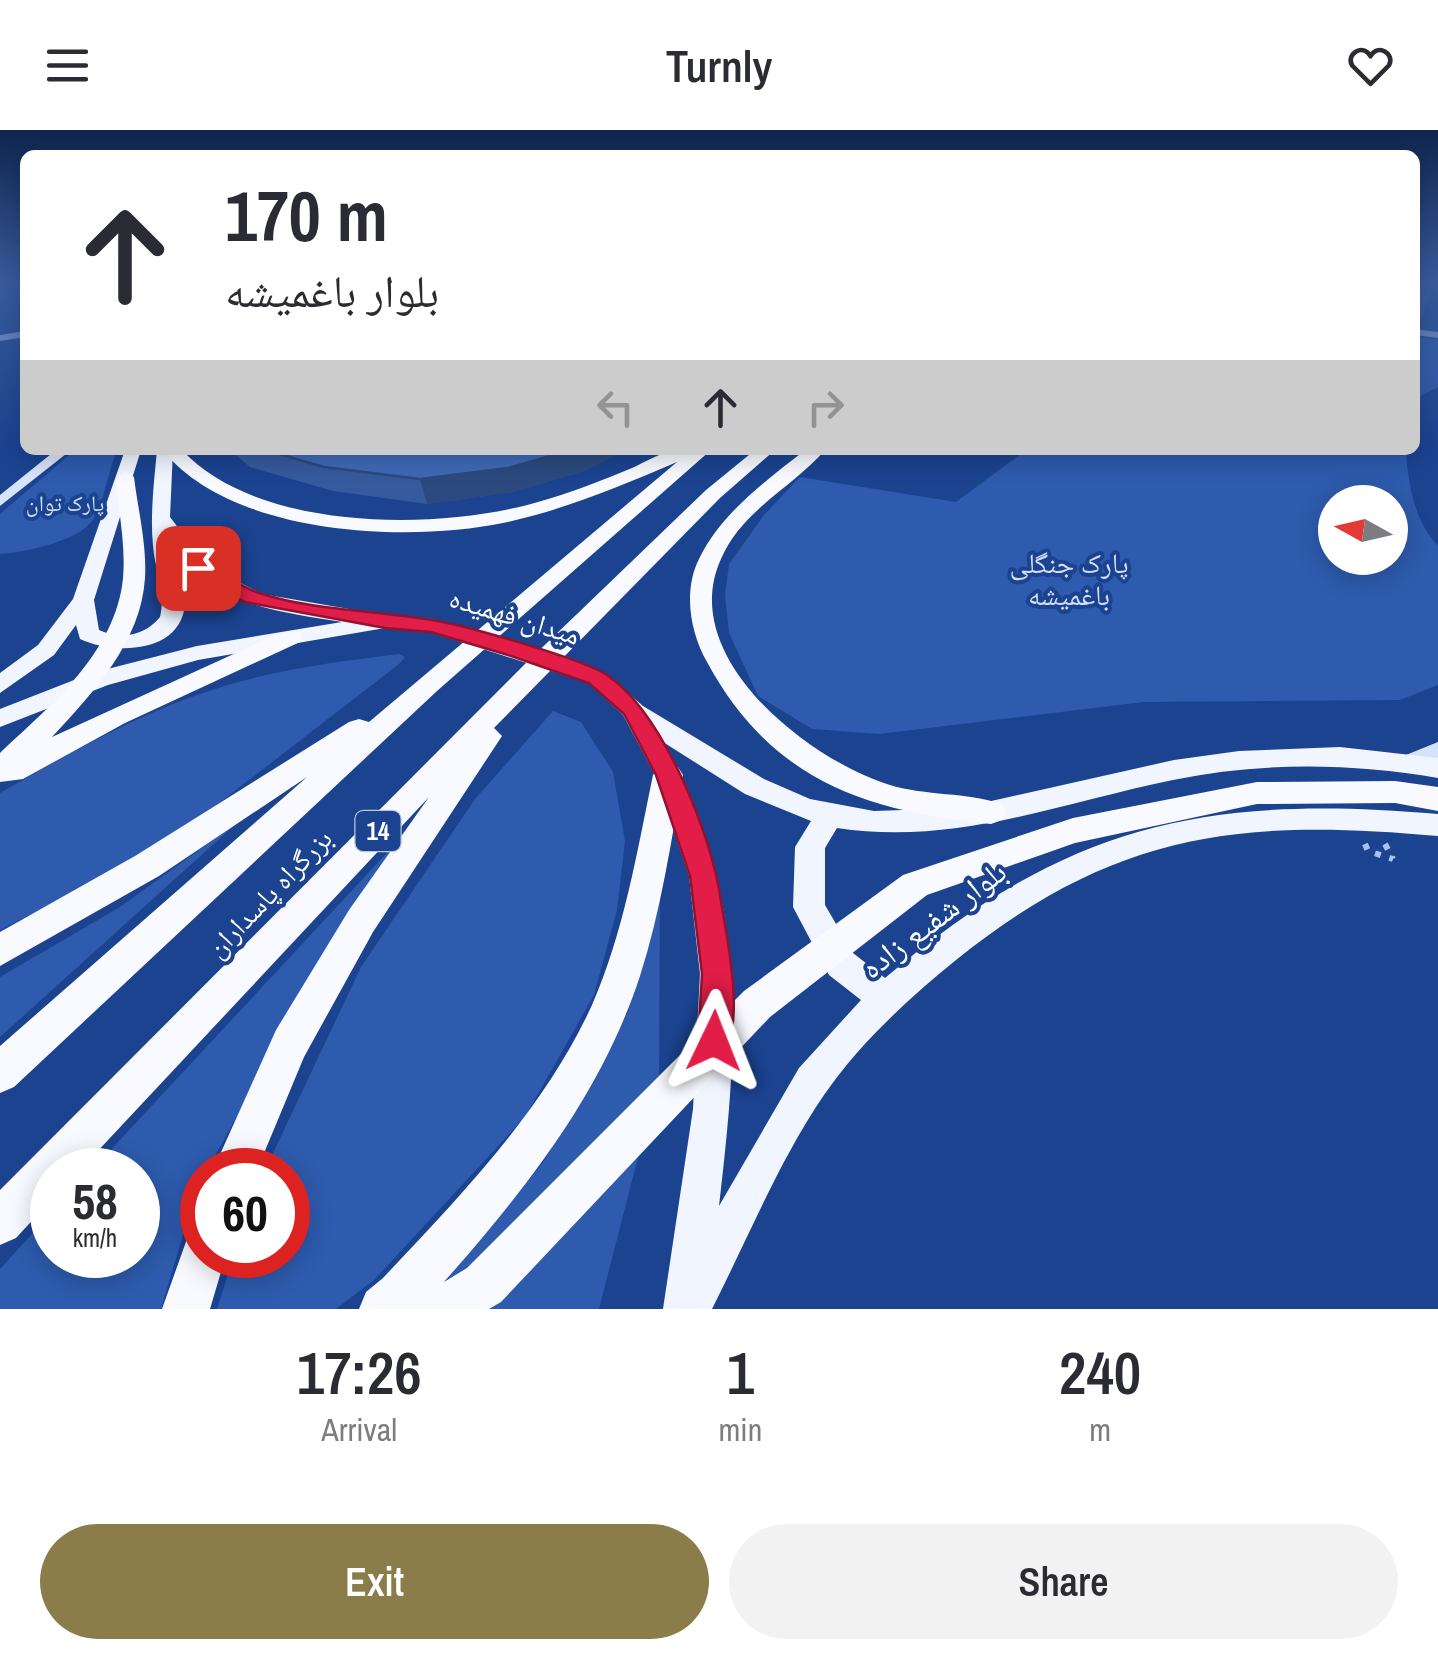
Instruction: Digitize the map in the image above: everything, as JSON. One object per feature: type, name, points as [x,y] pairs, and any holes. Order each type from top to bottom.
[{"type":"highway","points":[[174,455],[198,475],[288,510],[340,522],[408,526],[536,509],[602,488],[677,455]]},
{"type":"highway","name":"بزرگراه پاسداران","points":[[0,1073],[428,685],[696,455]]},
{"type":"highway","name":"بزرگراه پاسداران","points":[[0,1222],[534,670],[713,494],[760,455]]},
{"type":"highway","points":[[810,455],[751,507],[708,560],[701,600],[708,637],[728,681],[757,718],[793,752],[845,780],[909,803],[991,812]]},
{"type":"highway","points":[[0,770],[58,713],[122,633],[134,580],[126,477]]},
{"type":"highway","points":[[0,779],[112,718],[291,637]]},
{"type":"highway","points":[[245,1148],[290,1044],[361,921],[534,670]]},
{"type":"highway","points":[[0,950],[147,866],[428,685]]},
{"type":"highway","points":[[383,1309],[522,1160],[596,1040],[636,930],[668,775]]},
{"type":"highway","points":[[444,1309],[484,1285],[758,1004],[915,885],[1073,831],[1257,793],[1395,792],[1438,799]]},
{"type":"highway","points":[[186,1309],[196,1278]]},
{"type":"main road","points":[[0,484],[37,455]]},
{"type":"main road","points":[[0,502],[58,455]]},
{"type":"main road","points":[[0,685],[46,650],[83,600],[104,529],[133,455]]},
{"type":"main road","points":[[83,600],[88,634],[102,644],[129,642],[160,632],[171,618],[174,602],[164,558],[162,518],[168,455]]},
{"type":"main road","points":[[162,518],[198,568],[234,591],[385,622]]},
{"type":"main road","name":"میدان فهمیده","points":[[0,718],[100,679],[197,653],[385,622],[432,626],[597,678],[633,710],[668,775],[704,876],[717,974],[712,1108],[686,1309]]},
{"type":"main road","name":"بلوار شفیع زاده","points":[[633,710],[750,786],[830,816],[899,824],[991,812],[1176,770],[1227,763],[1337,757],[1438,768]]},
{"type":"main road","points":[[1408,762],[1438,749]]},
{"type":"main road","points":[[830,816],[810,847],[810,907],[842,964],[885,998]]},
{"type":"main road","name":"بلوار شفیع زاده","points":[[686,1309],[801,1096],[885,998],[985,917],[1067,868],[1164,834],[1257,820],[1382,820],[1438,826]]},
{"type":"path","points":[[1368,851],[1393,859]]},
{"type":"green space","points":[[1420,337],[1438,340],[1438,387],[1420,396]]},
{"type":"green space","name":"پارک توان","points":[[69,455],[115,455],[94,518],[78,533],[37,548],[0,554],[0,514]]},
{"type":"green space","name":"پارک جنگلی باغمیشه","points":[[1019,455],[1407,455],[1418,513],[1438,546],[1438,685],[1400,700],[1143,702],[879,734],[812,729],[758,696],[729,633],[725,595],[729,564],[764,515],[800,477],[956,502]]},
{"type":"green space","points":[[399,654],[405,657],[399,664],[214,807],[97,880],[0,930],[0,793],[128,724],[209,691],[279,672]]},
{"type":"green space","points":[[553,711],[581,722],[613,772],[625,841],[617,910],[594,995],[525,1117],[374,1280],[336,1309],[217,1309],[227,1278],[310,1278],[310,1148],[275,1148],[361,967],[475,799]]},
{"type":"green space","points":[[238,822],[0,1037],[0,977],[120,907]]},
{"type":"green space","points":[[398,841],[347,919],[219,1148],[180,1148],[180,1245],[161,1309],[0,1309],[0,1269],[30,1236],[30,1278],[160,1278],[160,1148],[112,1148]]},
{"type":"green space","points":[[660,885],[659,1076],[599,1309],[423,1309],[544,1161],[628,1012]]},
{"type":"building","points":[[282,455],[554,455],[508,468],[420,479],[324,467]]},
{"type":"route","points":[[198,568],[252,598],[385,622],[432,626],[515,650],[597,678],[633,710],[668,775],[704,876],[717,974],[714,1041]]}]
